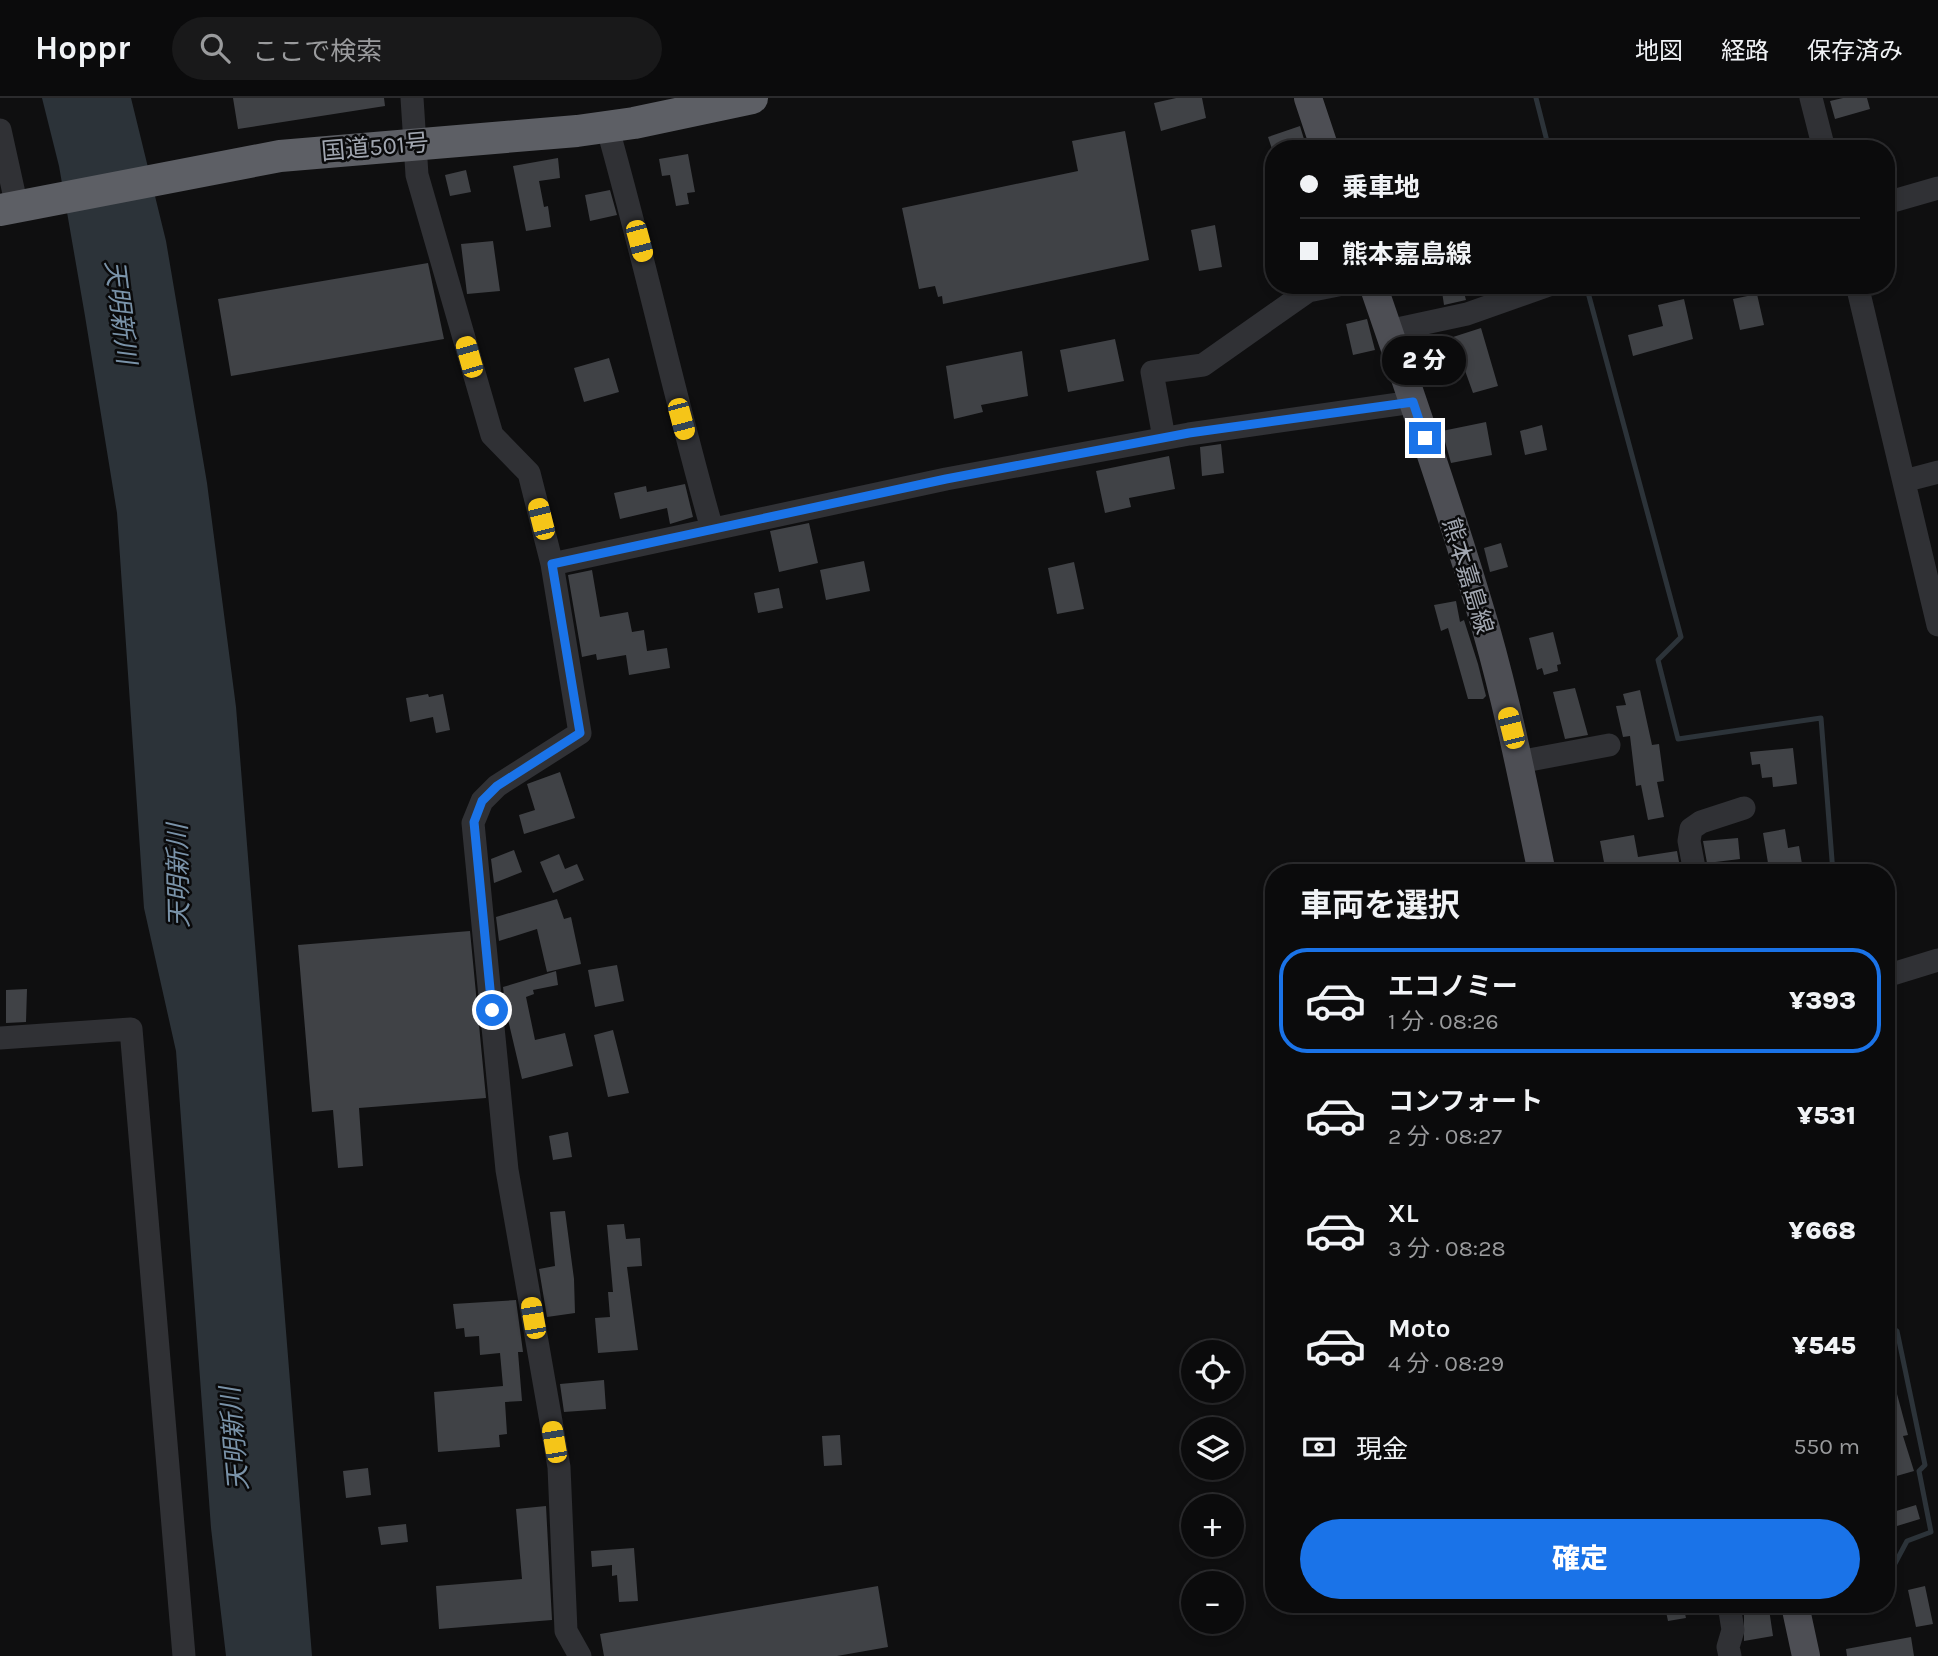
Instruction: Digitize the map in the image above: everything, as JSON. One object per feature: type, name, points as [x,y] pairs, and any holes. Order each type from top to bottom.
[{"type":"highway","name":"国道501号","points":[[16,208],[280,156],[607,126],[752,98]]},
{"type":"main road","points":[[1308,98],[1322,140]]},
{"type":"main road","name":"熊本嘉島線","points":[[1376,294],[1486,630],[1519,762],[1540,864]]},
{"type":"main road","points":[[1797,1613],[1806,1656]]},
{"type":"street","points":[[412,98],[417,175],[492,435],[530,473],[552,564],[580,733],[497,786],[482,801],[474,822],[507,1170],[559,1467],[566,1631],[580,1656]]},
{"type":"street","points":[[1811,98],[1822,140]]},
{"type":"street","points":[[607,126],[712,530]]},
{"type":"street","points":[[0,130],[16,208]]},
{"type":"street","points":[[1895,200],[1938,188]]},
{"type":"street","points":[[1164,438],[1152,372],[1203,365],[1304,294]]},
{"type":"street","points":[[1388,331],[1467,314],[1524,294]]},
{"type":"street","points":[[1859,294],[1938,625]]},
{"type":"street","points":[[552,564],[946,479],[1164,438],[1413,402]]},
{"type":"street","points":[[1904,481],[1938,472]]},
{"type":"street","points":[[1519,762],[1609,745]]},
{"type":"street","points":[[1693,864],[1689,841],[1691,829],[1701,822],[1744,808]]},
{"type":"street","points":[[1895,973],[1938,960]]},
{"type":"street","points":[[0,1038],[131,1029],[184,1656]]},
{"type":"street","points":[[1730,1613],[1733,1630],[1728,1647],[1730,1656]]},
{"type":"water","name":"天明新川","points":[[42,98],[131,98],[166,241],[207,483],[236,707],[312,1656],[226,1656],[211,1528],[176,1051],[144,908],[117,513],[59,166]]},
{"type":"building","points":[[233,98],[384,98],[385,106],[238,129]]},
{"type":"building","points":[[1176,98],[1202,98],[1206,118],[1161,131],[1154,103]]},
{"type":"building","points":[[1867,98],[1870,109],[1835,119],[1830,101]]},
{"type":"building","points":[[1300,126],[1304,140],[1269,140],[1268,137]]},
{"type":"building","points":[[1125,131],[1149,260],[943,304],[942,296],[938,297],[935,286],[919,289],[902,208],[1078,171],[1072,141]]},
{"type":"building","points":[[688,154],[695,192],[687,193],[689,204],[676,206],[670,175],[662,176],[659,159]]},
{"type":"building","points":[[558,158],[560,178],[539,181],[544,207],[548,206],[551,227],[526,231],[513,166]]},
{"type":"building","points":[[466,170],[471,192],[450,196],[445,175]]},
{"type":"building","points":[[610,190],[617,215],[590,221],[585,195]]},
{"type":"building","points":[[1215,225],[1222,267],[1199,271],[1191,230]]},
{"type":"building","points":[[493,241],[500,291],[467,294],[461,244]]},
{"type":"building","points":[[428,263],[444,339],[231,376],[218,299]]},
{"type":"building","points":[[1442,294],[1464,294],[1466,300],[1444,305]]},
{"type":"building","points":[[1757,294],[1764,325],[1740,330],[1733,299]]},
{"type":"building","points":[[1684,299],[1693,339],[1633,356],[1628,335],[1663,326],[1658,305]]},
{"type":"building","points":[[1367,319],[1375,350],[1353,355],[1346,324]]},
{"type":"building","points":[[1481,328],[1498,386],[1473,393],[1453,337]]},
{"type":"building","points":[[1115,339],[1124,381],[1068,392],[1060,350]]},
{"type":"building","points":[[1022,351],[1028,396],[981,405],[983,412],[954,419],[946,366]]},
{"type":"building","points":[[609,358],[619,392],[584,402],[574,368]]},
{"type":"building","points":[[1486,422],[1492,455],[1451,463],[1442,431]]},
{"type":"building","points":[[1542,425],[1547,450],[1525,455],[1520,431]]},
{"type":"building","points":[[1221,444],[1224,473],[1202,476],[1200,447]]},
{"type":"building","points":[[1169,456],[1175,489],[1129,498],[1131,507],[1105,513],[1096,471]]},
{"type":"building","points":[[685,484],[693,517],[670,524],[667,508],[620,519],[614,493],[646,486],[647,492]]},
{"type":"building","points":[[809,523],[818,563],[779,572],[770,531]]},
{"type":"building","points":[[1501,543],[1508,567],[1490,572],[1484,548]]},
{"type":"building","points":[[864,561],[870,591],[826,600],[820,570]]},
{"type":"building","points":[[1074,562],[1084,609],[1057,614],[1048,568]]},
{"type":"building","points":[[592,570],[600,617],[628,612],[632,632],[644,630],[647,651],[667,648],[670,668],[629,675],[626,655],[597,660],[596,654],[582,657],[568,575]]},
{"type":"building","points":[[779,588],[783,608],[758,613],[754,593]]},
{"type":"building","points":[[1456,601],[1460,622],[1464,620],[1478,664],[1486,696],[1483,699],[1468,699],[1448,628],[1441,631],[1434,605]]},
{"type":"building","points":[[1553,632],[1561,664],[1557,665],[1558,671],[1544,675],[1542,668],[1537,670],[1529,638]]},
{"type":"building","points":[[1575,688],[1588,735],[1565,739],[1553,692]]},
{"type":"building","points":[[1640,690],[1652,745],[1659,744],[1664,781],[1657,782],[1664,817],[1648,820],[1641,785],[1636,786],[1630,736],[1623,737],[1616,706],[1626,705],[1623,694]]},
{"type":"building","points":[[428,694],[429,697],[443,694],[450,730],[436,733],[433,717],[410,722],[406,698]]},
{"type":"building","points":[[1793,748],[1797,784],[1773,787],[1772,777],[1762,778],[1760,764],[1752,765],[1750,752]]},
{"type":"building","points":[[560,772],[575,818],[524,834],[519,815],[535,810],[527,784]]},
{"type":"building","points":[[1785,829],[1788,848],[1799,846],[1802,864],[1768,864],[1763,833]]},
{"type":"building","points":[[1634,835],[1638,857],[1677,851],[1679,864],[1604,864],[1600,841]]},
{"type":"building","points":[[1738,838],[1740,859],[1707,863],[1703,841]]},
{"type":"building","points":[[514,850],[522,872],[494,883],[491,859]]},
{"type":"building","points":[[559,854],[565,869],[577,864],[584,880],[553,893],[540,862]]},
{"type":"building","points":[[557,899],[564,919],[571,917],[581,964],[547,972],[537,929],[499,941],[496,917]]},
{"type":"building","points":[[470,931],[486,1098],[359,1108],[363,1166],[338,1168],[333,1110],[312,1112],[298,945]]},
{"type":"building","points":[[617,965],[624,1001],[595,1007],[588,970]]},
{"type":"building","points":[[556,971],[558,985],[533,990],[534,994],[526,997],[535,1040],[565,1033],[573,1066],[522,1079],[503,987]]},
{"type":"building","points":[[27,989],[26,1022],[6,1023],[6,990]]},
{"type":"building","points":[[613,1030],[629,1093],[608,1097],[594,1035]]},
{"type":"building","points":[[568,1132],[572,1157],[553,1160],[549,1136]]},
{"type":"building","points":[[565,1211],[574,1279],[575,1313],[547,1317],[539,1269],[555,1266],[550,1212]]},
{"type":"building","points":[[624,1224],[626,1239],[640,1238],[642,1266],[627,1267],[638,1350],[598,1353],[595,1318],[610,1317],[608,1292],[613,1292],[607,1225]]},
{"type":"building","points":[[516,1300],[523,1352],[518,1352],[522,1401],[505,1402],[507,1434],[499,1435],[500,1447],[438,1452],[434,1392],[503,1386],[500,1353],[480,1355],[479,1336],[465,1337],[464,1328],[456,1329],[453,1304]]},
{"type":"building","points":[[604,1380],[606,1409],[564,1412],[560,1384]]},
{"type":"building","points":[[1895,1386],[1908,1435],[1903,1436],[1914,1471],[1895,1476]]},
{"type":"building","points":[[840,1435],[842,1465],[824,1466],[822,1436]]},
{"type":"building","points":[[368,1468],[371,1495],[346,1498],[343,1471]]},
{"type":"building","points":[[1916,1505],[1920,1519],[1897,1526],[1895,1511]]},
{"type":"building","points":[[546,1506],[552,1620],[439,1629],[436,1586],[522,1579],[516,1509]]},
{"type":"building","points":[[406,1524],[408,1542],[381,1545],[378,1527]]},
{"type":"building","points":[[634,1548],[638,1601],[619,1602],[617,1575],[612,1576],[612,1565],[592,1567],[591,1551]]},
{"type":"building","points":[[878,1586],[888,1647],[837,1656],[604,1656],[600,1634]]},
{"type":"building","points":[[1925,1586],[1933,1624],[1916,1627],[1908,1590]]},
{"type":"building","points":[[1666,1613],[1685,1613],[1686,1618],[1668,1621]]},
{"type":"building","points":[[1744,1613],[1770,1613],[1773,1636],[1744,1641]]},
{"type":"building","points":[[1911,1637],[1914,1656],[1847,1656],[1846,1649]]},
{"type":"waterway","points":[[1536,98],[1547,140]]},
{"type":"waterway","points":[[1588,294],[1681,637],[1658,660],[1678,739],[1821,718],[1832,864]]},
{"type":"waterway","points":[[1895,1330],[1925,1465],[1919,1471],[1931,1532],[1907,1541],[1895,1564]]},
{"type":"route","points":[[492,1010],[474,822],[482,801],[497,786],[580,733],[552,564],[946,479],[1189,433],[1413,402],[1425,438]]}]
